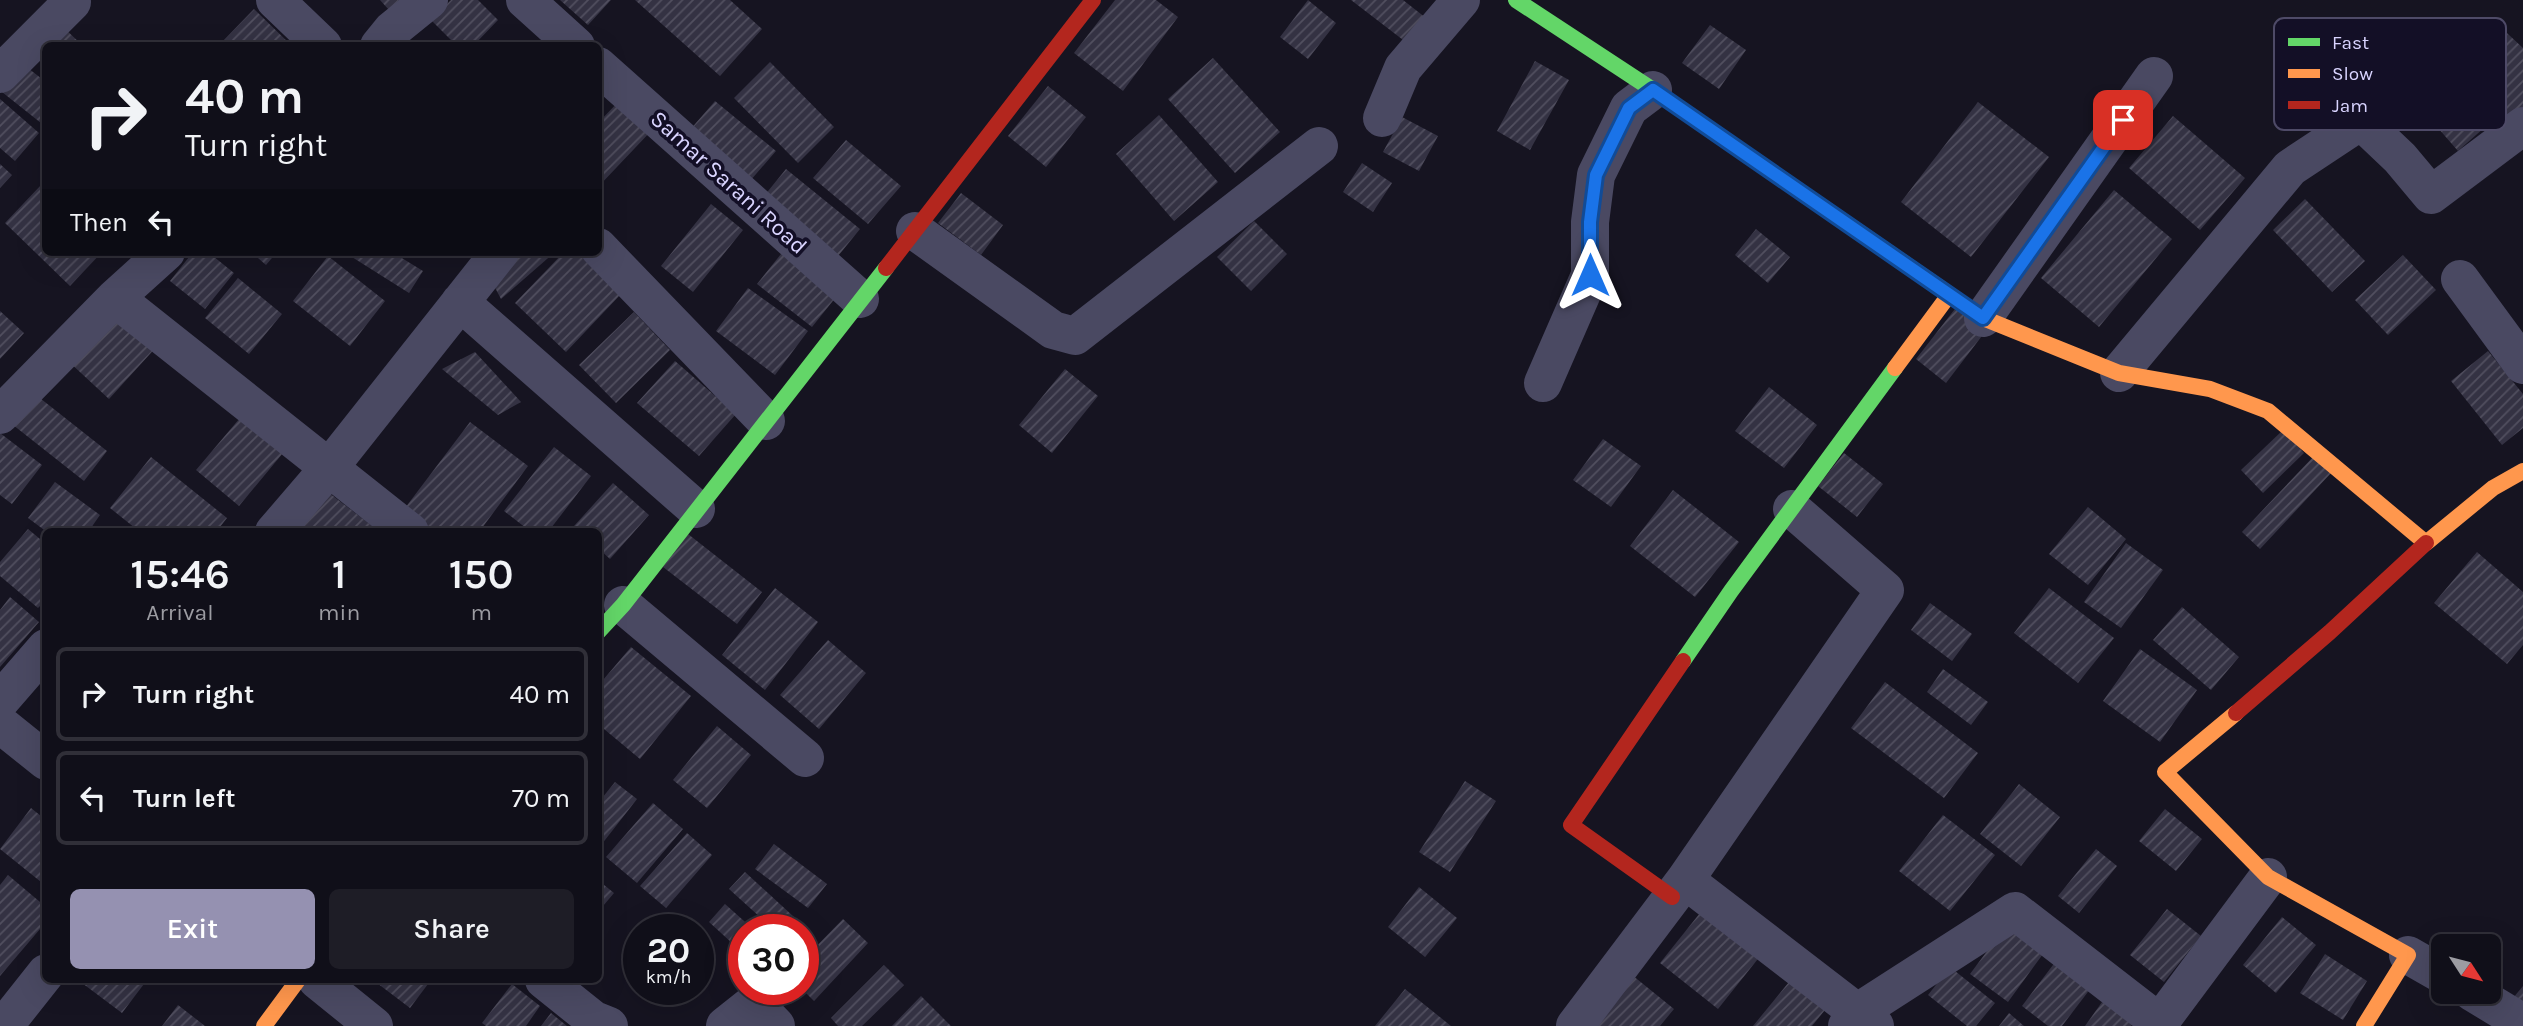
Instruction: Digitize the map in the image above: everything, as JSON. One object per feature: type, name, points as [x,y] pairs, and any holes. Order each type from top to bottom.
[{"type":"street","points":[[275,0],[319,42]]},
{"type":"street","points":[[393,40],[429,0]]},
{"type":"street","points":[[524,0],[571,42]]},
{"type":"street","points":[[805,758],[611,619],[1093,0]]},
{"type":"street","points":[[1382,118],[1403,68],[1461,0]]},
{"type":"street","points":[[1516,0],[1653,90],[1983,318],[2119,373],[2210,388],[2268,411],[2426,543]]},
{"type":"street","points":[[0,74],[72,1]]},
{"type":"street","name":"Samar Sarani Road","points":[[602,70],[860,299]]},
{"type":"street","points":[[1983,318],[2154,76]]},
{"type":"street","points":[[1544,383],[1590,275],[1590,222],[1596,175],[1629,108],[1653,90]]},
{"type":"street","points":[[2370,130],[2431,195],[2523,126]]},
{"type":"street","points":[[2119,373],[2290,168],[2347,130]]},
{"type":"street","points":[[915,231],[1053,330],[1075,336],[1319,146]]},
{"type":"street","points":[[602,251],[766,421]]},
{"type":"street","points":[[0,415],[162,256]]},
{"type":"street","points":[[277,528],[329,468],[497,256]]},
{"type":"street","points":[[2460,279],[2523,365]]},
{"type":"street","points":[[1949,295],[1731,591],[1571,825],[1679,888],[1860,1021],[2015,911],[2158,1024],[2268,877]]},
{"type":"street","points":[[115,299],[405,528]]},
{"type":"street","points":[[460,302],[696,509]]},
{"type":"street","points":[[2431,968],[2268,877],[2165,772],[2362,606],[2426,543],[2493,488],[2523,471]]},
{"type":"street","points":[[1575,1026],[1679,888],[1885,590],[1792,509]]},
{"type":"street","points":[[0,701],[42,653]]},
{"type":"street","points":[[0,724],[42,758]]},
{"type":"street","points":[[2364,1026],[2409,955]]},
{"type":"street","points":[[4,1026],[42,978]]},
{"type":"street","points":[[264,1026],[296,983]]},
{"type":"street","points":[[321,983],[374,1026]]},
{"type":"street","points":[[548,983],[594,1020],[609,1026]]},
{"type":"street","points":[[725,1026],[754,1003],[776,1026]]},
{"type":"street","points":[[2492,1004],[2523,1023]]},
{"type":"building","points":[[380,0],[399,0],[389,10]]},
{"type":"building","points":[[451,0],[478,0],[498,20],[477,42],[453,42],[431,20]]},
{"type":"building","points":[[560,0],[611,0],[588,25]]},
{"type":"building","points":[[635,0],[730,0],[762,29],[720,76]]},
{"type":"building","points":[[1115,0],[1156,0],[1178,17],[1123,91],[1074,53]]},
{"type":"building","points":[[1308,0],[1336,23],[1308,59],[1280,37]]},
{"type":"building","points":[[1351,0],[1403,0],[1426,18],[1407,43]]},
{"type":"building","points":[[254,9],[288,42],[224,42]]},
{"type":"building","points":[[61,25],[79,42],[45,42]]},
{"type":"building","points":[[1710,25],[1746,50],[1719,89],[1682,63]]},
{"type":"building","points":[[2506,32],[2523,48],[2523,107],[2508,124]]},
{"type":"building","points":[[42,45],[42,58],[35,52]]},
{"type":"building","points":[[1213,58],[1280,132],[1235,173],[1168,99]]},
{"type":"building","points":[[1535,61],[1569,80],[1530,150],[1497,131]]},
{"type":"building","points":[[770,62],[834,127],[798,163],[734,98]]},
{"type":"building","points":[[24,65],[42,79],[42,124],[2,92]]},
{"type":"building","points":[[1048,86],[1086,117],[1046,167],[1008,136]]},
{"type":"building","points":[[0,99],[39,133],[15,161],[0,148]]},
{"type":"building","points":[[621,99],[653,129],[602,183],[602,119]]},
{"type":"building","points":[[715,101],[776,151],[750,181],[689,131]]},
{"type":"building","points":[[1978,102],[2049,157],[1971,257],[1901,202]]},
{"type":"building","points":[[1159,115],[1218,182],[1174,221],[1116,154]]},
{"type":"building","points":[[2173,116],[2245,178],[2200,230],[2129,168]]},
{"type":"building","points":[[1402,117],[1438,136],[1419,171],[1383,152]]},
{"type":"building","points":[[2440,130],[2482,130],[2458,151]]},
{"type":"building","points":[[846,140],[901,186],[868,224],[813,178]]},
{"type":"building","points":[[1362,163],[1392,183],[1373,212],[1343,192]]},
{"type":"building","points":[[0,164],[12,175],[0,188]]},
{"type":"building","points":[[786,169],[860,229],[834,261],[760,201]]},
{"type":"building","points":[[41,185],[42,256],[98,256],[70,286],[5,223]]},
{"type":"building","points":[[2114,190],[2172,239],[2099,327],[2041,278]]},
{"type":"building","points":[[961,193],[1003,225],[981,255],[938,223]]},
{"type":"building","points":[[2305,199],[2365,261],[2332,292],[2273,230]]},
{"type":"building","points":[[711,204],[743,230],[693,292],[661,266]]},
{"type":"building","points":[[1254,221],[1287,254],[1251,291],[1217,257]]},
{"type":"building","points":[[1756,229],[1790,257],[1768,283],[1735,255]]},
{"type":"building","points":[[785,249],[840,292],[812,327],[757,284]]},
{"type":"building","points":[[2403,255],[2436,290],[2388,335],[2355,300]]},
{"type":"building","points":[[190,256],[213,256],[234,273],[205,309],[170,281]]},
{"type":"building","points":[[256,256],[274,256],[266,265]]},
{"type":"building","points":[[328,256],[385,301],[350,346],[293,301]]},
{"type":"building","points":[[350,256],[399,256],[423,271],[409,293]]},
{"type":"building","points":[[513,256],[550,256],[501,299],[491,280]]},
{"type":"building","points":[[560,256],[580,256],[621,294],[566,352],[515,303]]},
{"type":"building","points":[[238,278],[282,314],[249,354],[205,318]]},
{"type":"building","points":[[748,288],[808,331],[775,375],[716,331]]},
{"type":"building","points":[[116,305],[159,344],[109,399],[67,360]]},
{"type":"building","points":[[1958,305],[1988,328],[1946,383],[1916,359]]},
{"type":"building","points":[[0,311],[24,333],[0,359]]},
{"type":"building","points":[[634,312],[670,350],[616,403],[579,365]]},
{"type":"building","points":[[2488,351],[2523,394],[2523,428],[2502,445],[2451,381]]},
{"type":"building","points":[[475,352],[521,402],[498,415],[442,369]]},
{"type":"building","points":[[675,361],[736,414],[699,456],[637,403]]},
{"type":"building","points":[[1065,369],[1098,396],[1052,453],[1019,425]]},
{"type":"building","points":[[1769,387],[1817,425],[1784,468],[1735,431]]},
{"type":"building","points":[[31,391],[107,451],[84,481],[8,421]]},
{"type":"building","points":[[240,418],[283,453],[239,506],[196,470]]},
{"type":"building","points":[[470,422],[528,466],[482,528],[422,528],[402,512]]},
{"type":"building","points":[[2283,430],[2304,453],[2263,493],[2241,470]]},
{"type":"building","points":[[0,433],[42,465],[12,504],[0,495]]},
{"type":"building","points":[[1603,439],[1641,466],[1611,507],[1573,480]]},
{"type":"building","points":[[554,447],[591,476],[551,528],[526,528],[504,511]]},
{"type":"building","points":[[1844,453],[1883,484],[1857,517],[1818,486]]},
{"type":"building","points":[[151,457],[227,518],[219,528],[135,528],[110,508]]},
{"type":"building","points":[[2313,457],[2331,473],[2260,549],[2242,532]]},
{"type":"building","points":[[55,482],[100,515],[91,528],[42,528],[28,518]]},
{"type":"building","points":[[613,483],[649,515],[610,559],[602,552],[602,528],[574,526]]},
{"type":"building","points":[[324,489],[375,528],[295,528]]},
{"type":"building","points":[[1673,490],[1739,542],[1695,597],[1630,546]]},
{"type":"building","points":[[2088,507],[2126,539],[2088,585],[2049,554]]},
{"type":"building","points":[[28,529],[42,541],[42,604],[38,608],[0,576],[0,562]]},
{"type":"building","points":[[688,534],[762,592],[737,624],[663,567]]},
{"type":"building","points":[[2126,543],[2163,570],[2121,628],[2084,602]]},
{"type":"building","points":[[2477,552],[2523,592],[2523,645],[2507,664],[2434,603]]},
{"type":"building","points":[[775,588],[818,622],[765,690],[722,655]]},
{"type":"building","points":[[2049,588],[2114,638],[2078,683],[2014,633]]},
{"type":"building","points":[[10,597],[39,622],[0,667],[0,610]]},
{"type":"building","points":[[1930,603],[1972,634],[1952,661],[1911,630]]},
{"type":"building","points":[[2182,607],[2239,657],[2211,690],[2153,640]]},
{"type":"building","points":[[828,640],[866,673],[819,729],[780,695]]},
{"type":"building","points":[[631,647],[691,696],[640,759],[602,727],[602,681]]},
{"type":"building","points":[[2140,649],[2197,690],[2160,742],[2103,701]]},
{"type":"building","points":[[1943,669],[1988,702],[1971,725],[1927,692]]},
{"type":"building","points":[[1885,682],[1978,753],[1944,798],[1851,728]]},
{"type":"building","points":[[717,726],[751,755],[707,808],[673,780]]},
{"type":"building","points":[[1465,781],[1496,801],[1450,872],[1419,852]]},
{"type":"building","points":[[615,782],[637,799],[602,844],[602,798]]},
{"type":"building","points":[[2019,784],[2060,817],[2021,866],[1980,834]]},
{"type":"building","points":[[653,803],[683,829],[637,883],[606,857]]},
{"type":"building","points":[[31,808],[42,817],[42,883],[0,849]]},
{"type":"building","points":[[2165,809],[2202,839],[2176,871],[2139,841]]},
{"type":"building","points":[[1943,815],[1995,855],[1950,911],[1899,871]]},
{"type":"building","points":[[687,833],[712,855],[666,908],[640,886]]},
{"type":"building","points":[[774,844],[827,884],[808,908],[755,869]]},
{"type":"building","points":[[2096,849],[2117,866],[2079,913],[2058,896]]},
{"type":"building","points":[[745,872],[791,914],[756,914],[729,889]]},
{"type":"building","points":[[8,875],[42,904],[42,927],[0,976],[0,885]]},
{"type":"building","points":[[602,883],[614,893],[602,907]]},
{"type":"building","points":[[1419,887],[1457,918],[1425,957],[1388,927]]},
{"type":"building","points":[[725,904],[736,914],[728,914],[728,939],[714,927],[714,916]]},
{"type":"building","points":[[1704,908],[1761,955],[1718,1009],[1660,963]]},
{"type":"building","points":[[2167,909],[2201,936],[2164,982],[2130,955]]},
{"type":"building","points":[[2282,917],[2316,945],[2276,993],[2243,965]]},
{"type":"building","points":[[843,919],[868,943],[819,996],[819,944]]},
{"type":"building","points":[[2005,927],[2043,954],[2008,1002],[1970,974]]},
{"type":"building","points":[[2062,953],[2097,980],[2062,1026],[2048,1026],[2022,1006]]},
{"type":"building","points":[[2325,954],[2367,981],[2343,1020],[2300,993]]},
{"type":"building","points":[[884,965],[904,985],[862,1026],[838,1026],[831,1018]]},
{"type":"building","points":[[1950,967],[1995,1003],[1976,1026],[1967,1026],[1928,995]]},
{"type":"building","points":[[1632,975],[1674,1009],[1660,1026],[1594,1026]]},
{"type":"building","points":[[1793,977],[1829,1005],[1812,1026],[1753,1026]]},
{"type":"building","points":[[82,983],[145,983],[122,1013]]},
{"type":"building","points":[[377,983],[429,983],[410,1008]]},
{"type":"building","points":[[512,984],[540,1006],[526,1026],[486,1026],[482,1023]]},
{"type":"building","points":[[2523,986],[2523,1007],[2513,998]]},
{"type":"building","points":[[1405,989],[1451,1026],[1375,1026]]},
{"type":"building","points":[[2107,995],[2138,1017],[2131,1026],[2085,1026]]},
{"type":"building","points":[[921,996],[951,1026],[892,1026]]},
{"type":"building","points":[[178,1005],[205,1026],[162,1026]]},
{"type":"building","points":[[551,1013],[567,1026],[541,1026]]},
{"type":"building","points":[[2009,1013],[2024,1026],[1999,1026]]},
{"type":"traffic: fast","points":[[1516,0],[1653,90],[1939,287]]},
{"type":"traffic: fast","points":[[602,628],[623,605],[886,268]]},
{"type":"traffic: fast","points":[[1683,661],[1731,591],[1895,368]]},
{"type":"traffic: slow","points":[[1939,287],[1983,318],[2119,373],[2210,389],[2268,411],[2426,543],[2493,488],[2523,471]]},
{"type":"traffic: slow","points":[[1895,368],[1949,295]]},
{"type":"traffic: slow","points":[[2236,713],[2165,772],[2268,877],[2408,955],[2364,1026]]},
{"type":"traffic: slow","points":[[264,1026],[296,983]]},
{"type":"traffic: jam","points":[[886,268],[1093,0]]},
{"type":"traffic: jam","points":[[2236,713],[2330,632],[2426,543]]},
{"type":"traffic: jam","points":[[1672,897],[1571,825],[1683,661]]},
{"type":"route","points":[[1590,275],[1590,222],[1596,175],[1629,108],[1653,90],[1983,318],[2123,120]]}]
